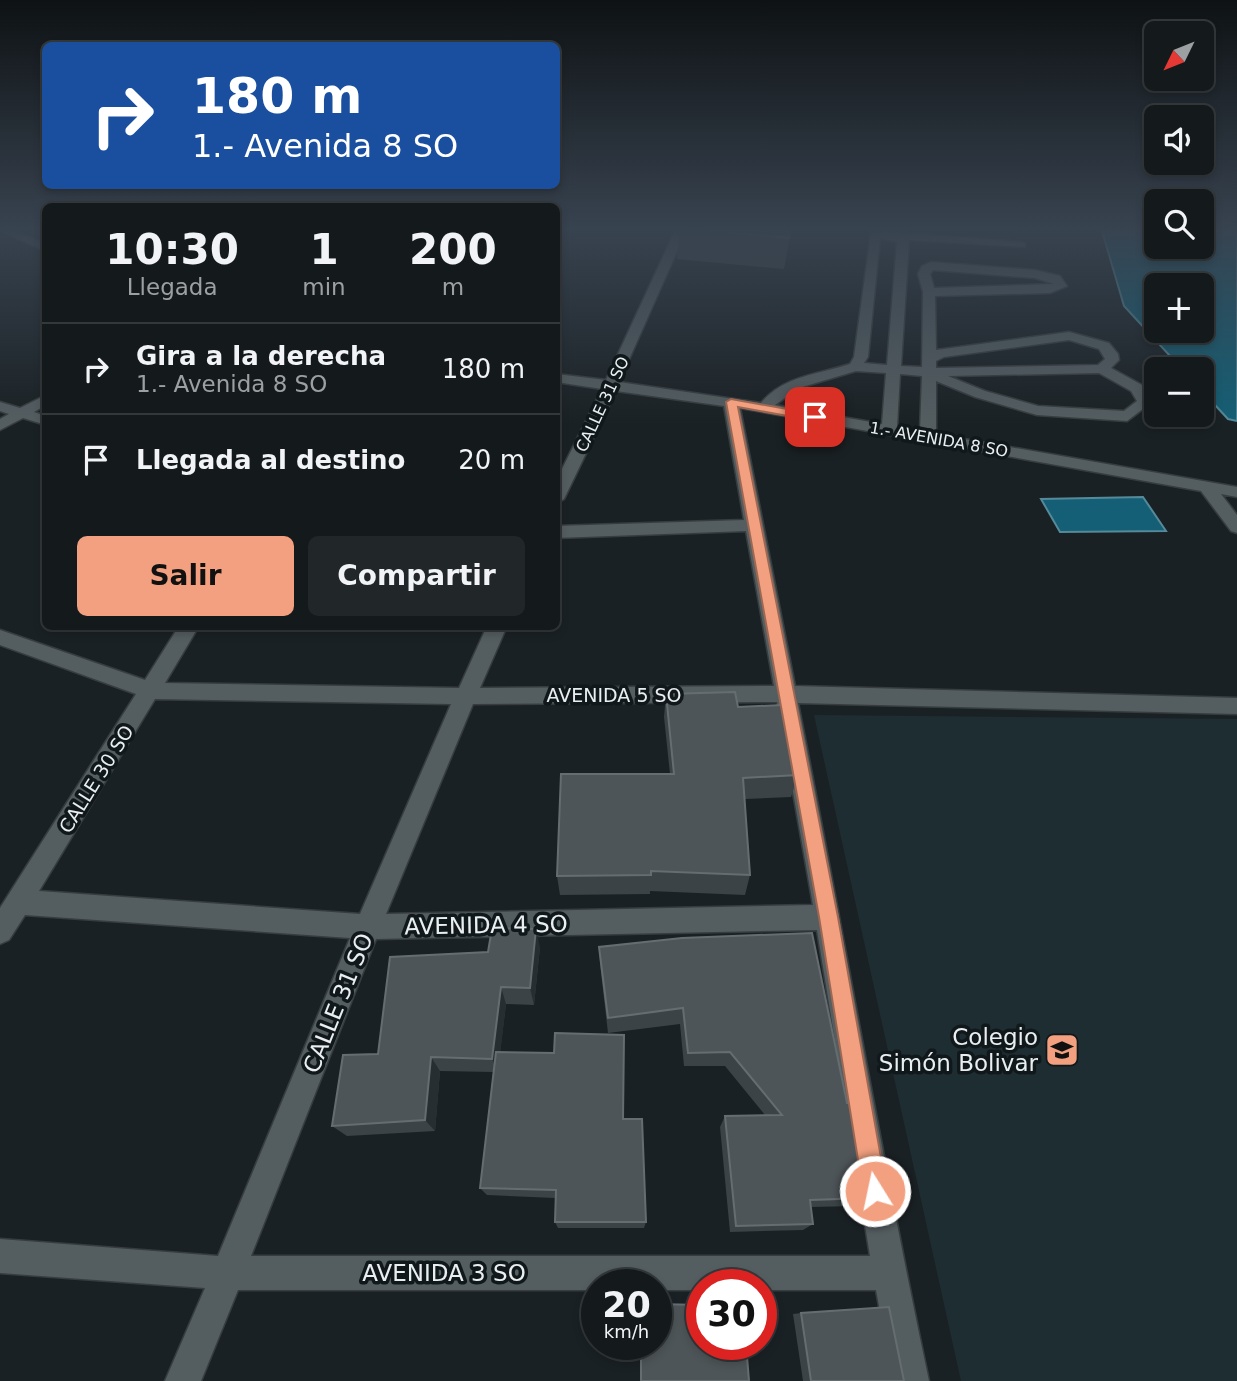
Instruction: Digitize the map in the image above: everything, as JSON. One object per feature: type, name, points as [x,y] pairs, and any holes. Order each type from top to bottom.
[{"type":"street","name":"CALLE 31 SO","points":[[560,491],[651,295]]},
{"type":"street","points":[[855,367],[861,357],[868,295]]},
{"type":"street","points":[[889,430],[900,295]]},
{"type":"street","points":[[928,437],[929,295]]},
{"type":"street","points":[[928,366],[957,349],[1069,336],[1104,346],[1111,354],[1112,360],[1102,369]]},
{"type":"street","points":[[765,408],[769,401],[797,383],[855,367],[895,370],[928,366],[1102,369],[1137,388],[1145,402],[1127,416],[1037,410],[980,394],[928,366]]},
{"type":"street","name":"1.- AVENIDA 8 SO","points":[[560,380],[731,402],[1237,492]]},
{"type":"street","points":[[0,425],[42,401]]},
{"type":"street","points":[[731,402],[828,917],[889,1273],[911,1381]]},
{"type":"street","points":[[0,405],[42,420]]},
{"type":"street","points":[[1206,486],[1237,527]]},
{"type":"street","points":[[560,532],[754,526]]},
{"type":"street","name":"CALLE 30 SO","points":[[0,931],[152,691],[187,630]]},
{"type":"street","name":"CALLE 31 SO","points":[[183,1381],[465,696],[495,630]]},
{"type":"street","name":"AVENIDA 5 SO","points":[[0,636],[152,691],[465,696],[786,694],[1237,706]]},
{"type":"street","name":"AVENIDA 4 SO","points":[[18,902],[369,927],[828,917]]},
{"type":"street","name":"AVENIDA 3 SO","points":[[0,1256],[229,1273],[889,1273]]},
{"type":"shaded area","name":"Colegio Simón Bolivar","points":[[814,715],[1237,719],[1237,1381],[961,1381]]},
{"type":"water","points":[[1121,295],[1144,295],[1144,328],[1124,306]]},
{"type":"water","points":[[1214,295],[1237,295],[1237,421],[1228,419],[1214,404],[1214,357],[1171,357],[1158,343],[1214,343]]},
{"type":"water","points":[[1143,497],[1166,531],[1060,532],[1041,499]]},
{"type":"building","points":[[735,692],[738,707],[782,705],[798,775],[743,778],[750,875],[651,871],[651,875],[557,876],[561,774],[674,774],[666,694]]},
{"type":"building","points":[[492,928],[536,929],[530,988],[501,987],[492,1059],[431,1057],[425,1120],[332,1126],[343,1055],[378,1054],[390,957],[488,952]]},
{"type":"building","points":[[812,933],[847,1103],[851,1103],[869,1198],[810,1200],[813,1224],[736,1226],[725,1116],[782,1115],[730,1052],[688,1053],[683,1008],[608,1018],[599,947],[682,938]]},
{"type":"building","points":[[555,1033],[624,1035],[623,1119],[642,1119],[646,1222],[555,1222],[556,1190],[480,1188],[496,1052],[554,1053]]},
{"type":"building","points":[[672,1304],[686,1305],[686,1360],[747,1360],[749,1381],[641,1381],[641,1360],[672,1360]]},
{"type":"building","points":[[889,1307],[904,1381],[811,1381],[801,1313]]},
{"type":"place","name":"Colegio Simón Bolivar","points":[[1062,1050]]},
{"type":"route","points":[[815,417],[731,402],[828,917],[875,1191]]}]
